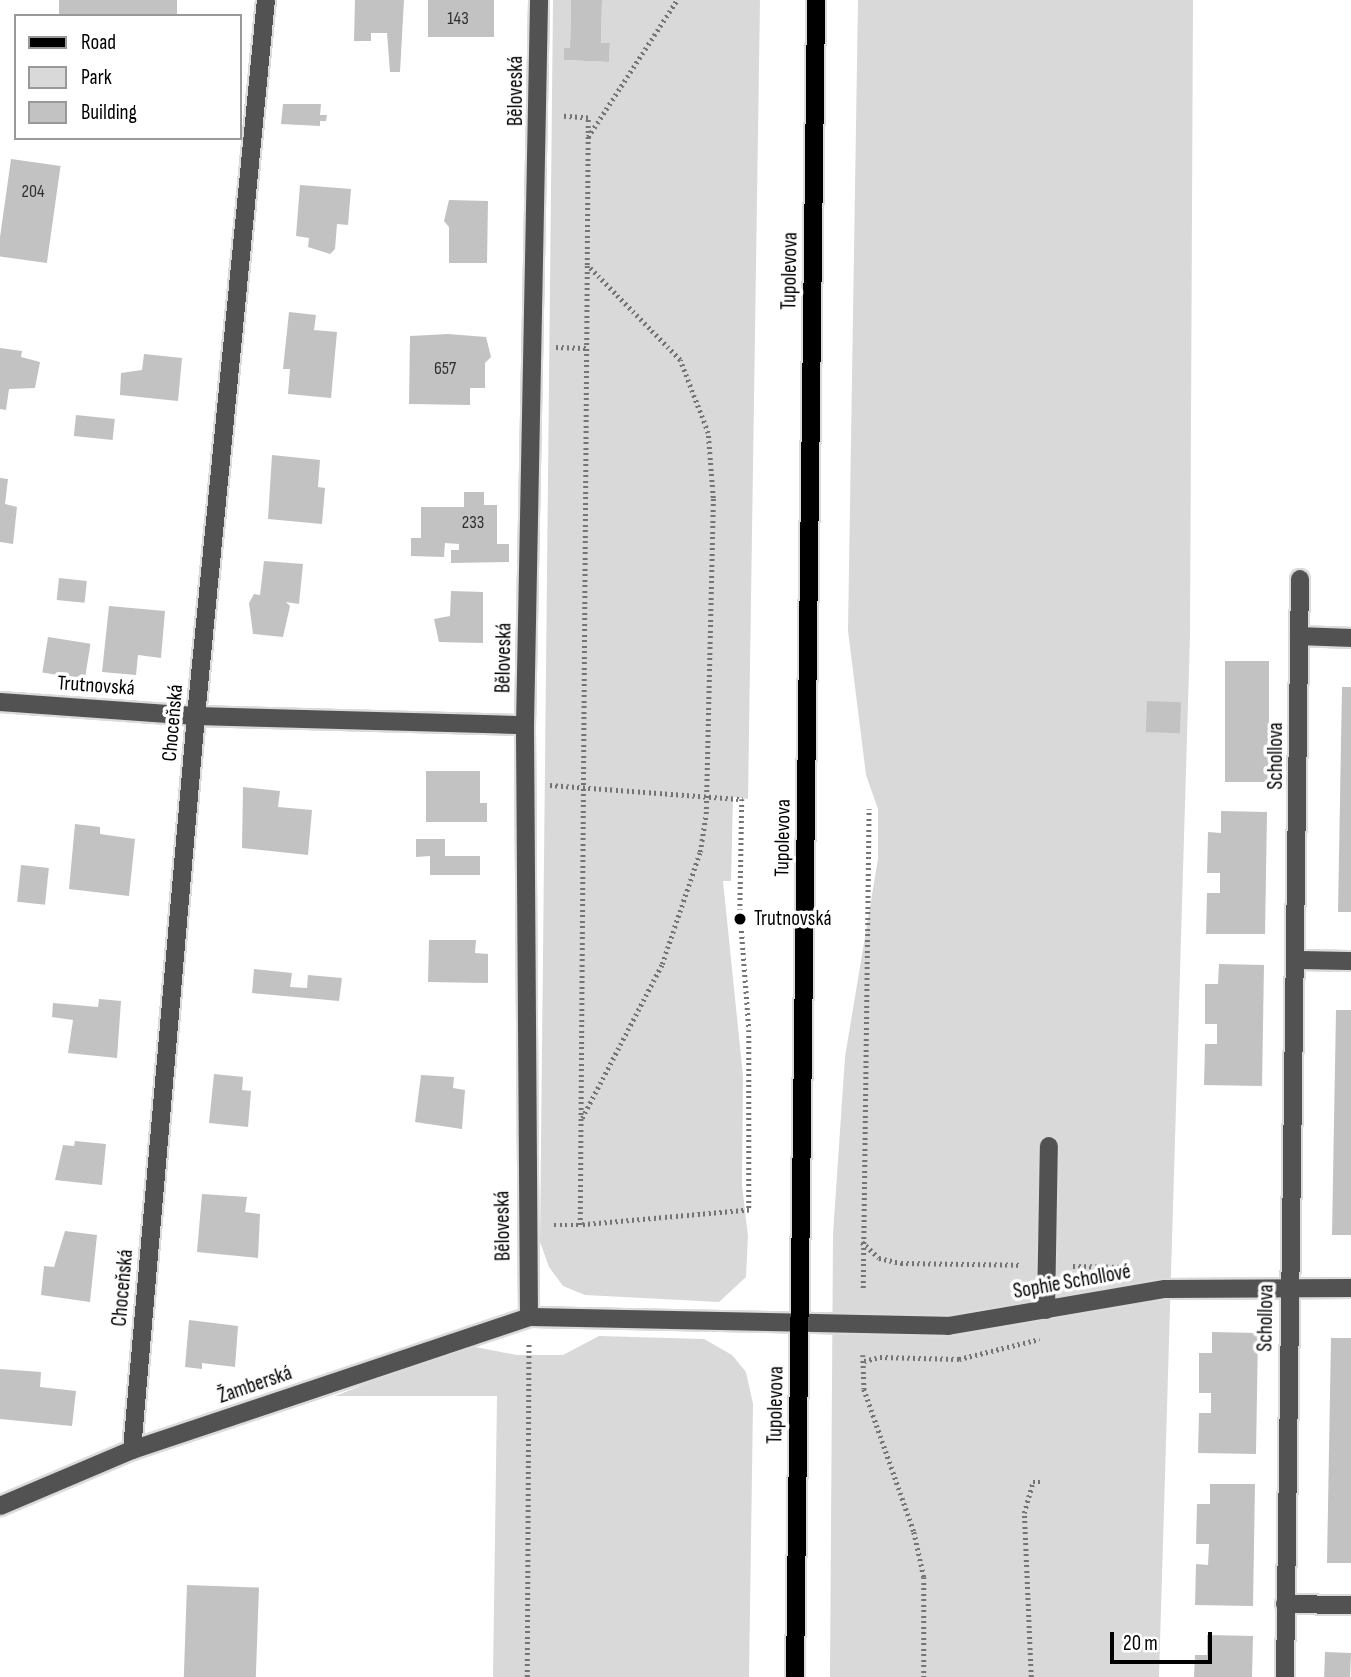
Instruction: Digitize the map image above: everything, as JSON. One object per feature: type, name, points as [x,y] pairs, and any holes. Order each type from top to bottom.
[{"type":"main road","name":"Tupolevova","points":[[795,1677],[816,0]]},
{"type":"street","name":"Choceňská","points":[[132,1450],[196,716],[266,0]]},
{"type":"street","name":"Běloveská","points":[[529,1317],[525,1225],[525,725],[540,0]]},
{"type":"street","name":"Schollova","points":[[1285,1677],[1298,960],[1300,579]]},
{"type":"street","points":[[1299,636],[1351,638]]},
{"type":"street","name":"Trutnovská","points":[[0,702],[196,716],[525,725]]},
{"type":"street","points":[[1298,960],[1351,961]]},
{"type":"street","points":[[1046,1310],[1049,1146]]},
{"type":"street","name":"Sophie Schollové","points":[[529,1317],[948,1326],[1165,1289],[1351,1288]]},
{"type":"street","name":"Žamberská","points":[[0,1506],[132,1450],[529,1317]]},
{"type":"street","points":[[1285,1604],[1351,1605]]},
{"type":"path","points":[[588,138],[677,0]]},
{"type":"path","points":[[539,115],[588,118],[580,1225]]},
{"type":"path","points":[[581,1119],[662,964],[697,864],[706,796],[713,498],[708,433],[680,360],[587,265]]},
{"type":"path","points":[[525,783],[742,799],[740,909],[749,1030],[749,1210],[580,1225],[525,1225]]},
{"type":"path","points":[[863,1288],[869,809]]},
{"type":"path","points":[[527,1677],[529,1317]]},
{"type":"path","points":[[863,1355],[864,1389],[914,1532],[923,1577],[924,1677]]},
{"type":"path","points":[[1031,1677],[1024,1513],[1033,1482],[1044,1482]]},
{"type":"green space","points":[[553,0],[571,0],[570,48],[564,48],[564,60],[609,62],[610,43],[601,43],[602,0],[760,0],[748,799],[733,797],[731,881],[723,881],[743,1076],[742,1185],[748,1236],[746,1277],[719,1302],[585,1295],[563,1286],[549,1267],[540,1242]]},
{"type":"green space","points":[[858,0],[1193,0],[1190,636],[1159,1677],[830,1677],[833,1234],[845,1057],[878,859],[878,809],[866,775],[848,631]],"holes":[[[1180,702],[1180,732],[1147,732]]]},
{"type":"green space","points":[[599,1336],[704,1339],[732,1355],[746,1372],[753,1404],[749,1677],[493,1677],[497,1396],[335,1396],[465,1345],[517,1355],[563,1355]]},
{"type":"building","points":[[59,0],[177,0],[177,14],[59,14]]},
{"type":"building","points":[[355,0],[404,0],[400,72],[390,72],[387,33],[371,33],[371,41],[354,41]]},
{"type":"building","points":[[428,0],[494,0],[494,37],[428,37]]},
{"type":"building","points":[[571,0],[602,0],[601,43],[610,43],[609,62],[564,60],[564,48],[570,48]]},
{"type":"building","points":[[283,104],[321,104],[320,115],[327,115],[326,121],[320,121],[320,126],[281,124]]},
{"type":"building","points":[[11,159],[61,166],[47,263],[0,256],[0,237]]},
{"type":"building","points":[[300,185],[351,189],[348,225],[337,224],[335,249],[330,254],[308,247],[309,238],[296,236]]},
{"type":"building","points":[[449,200],[488,201],[487,263],[449,263],[449,227],[444,221]]},
{"type":"building","points":[[289,312],[316,315],[314,330],[337,332],[331,398],[288,394],[290,369],[283,369]]},
{"type":"building","points":[[448,334],[486,337],[491,357],[485,363],[485,388],[470,388],[470,405],[409,404],[410,336]]},
{"type":"building","points":[[0,348],[22,351],[21,357],[40,362],[35,388],[9,389],[6,410],[0,409]]},
{"type":"building","points":[[144,354],[182,358],[178,401],[120,395],[121,373],[142,370]]},
{"type":"building","points":[[76,415],[115,419],[113,440],[74,436]]},
{"type":"building","points":[[272,455],[320,460],[318,487],[325,488],[322,524],[268,519]]},
{"type":"building","points":[[0,478],[8,479],[5,504],[17,507],[13,544],[0,542]]},
{"type":"building","points":[[464,492],[484,492],[484,505],[497,505],[497,544],[509,544],[509,562],[451,563],[451,550],[459,550],[459,544],[445,543],[444,557],[411,556],[411,538],[421,538],[421,507],[464,507]]},
{"type":"building","points":[[264,561],[303,564],[299,604],[286,602],[290,606],[283,637],[253,634],[249,603],[254,594],[260,595]]},
{"type":"building","points":[[59,578],[87,581],[85,603],[57,600]]},
{"type":"building","points":[[451,591],[483,592],[483,643],[439,642],[434,619],[450,616]]},
{"type":"building","points":[[109,606],[165,611],[161,658],[138,655],[136,675],[102,672]]},
{"type":"building","points":[[48,637],[90,644],[85,679],[42,673]]},
{"type":"building","points":[[1225,661],[1269,661],[1269,782],[1225,782]]},
{"type":"building","points":[[1342,687],[1351,687],[1351,912],[1338,912]]},
{"type":"building","points":[[1147,701],[1181,702],[1180,733],[1146,732]]},
{"type":"building","points":[[426,771],[480,771],[480,803],[487,803],[487,822],[426,822]]},
{"type":"building","points":[[243,787],[280,791],[278,807],[312,810],[308,855],[242,848]]},
{"type":"building","points":[[1221,811],[1267,812],[1265,934],[1206,934],[1207,893],[1220,893],[1220,873],[1207,873],[1208,832],[1221,833]]},
{"type":"building","points":[[75,824],[100,827],[100,834],[135,839],[129,896],[69,889]]},
{"type":"building","points":[[416,839],[445,839],[445,856],[480,856],[480,875],[430,875],[430,856],[416,857]]},
{"type":"building","points":[[21,865],[49,868],[45,905],[17,902]]},
{"type":"building","points":[[429,940],[476,940],[475,953],[488,954],[488,983],[428,982]]},
{"type":"building","points":[[1219,964],[1264,965],[1262,1086],[1204,1085],[1205,1044],[1217,1044],[1217,1024],[1205,1024],[1205,984],[1218,984]]},
{"type":"building","points":[[254,969],[292,973],[290,987],[307,988],[308,975],[342,978],[339,1001],[252,993]]},
{"type":"building","points":[[99,999],[121,1001],[117,1058],[68,1053],[73,1020],[52,1017],[53,1003],[98,1007]]},
{"type":"building","points":[[1336,1010],[1351,1010],[1351,1235],[1332,1235]]},
{"type":"building","points":[[214,1074],[243,1077],[242,1090],[251,1091],[248,1127],[209,1123]]},
{"type":"building","points":[[421,1075],[454,1077],[453,1088],[465,1090],[462,1129],[415,1122]]},
{"type":"building","points":[[75,1141],[106,1144],[102,1185],[55,1180],[63,1145],[74,1146]]},
{"type":"building","points":[[202,1194],[247,1197],[245,1212],[260,1214],[258,1258],[197,1252]]},
{"type":"building","points":[[65,1231],[97,1235],[90,1302],[41,1295],[44,1266],[54,1267]]},
{"type":"building","points":[[189,1320],[238,1326],[235,1367],[202,1363],[202,1369],[185,1367]]},
{"type":"building","points":[[1212,1332],[1258,1333],[1256,1454],[1198,1453],[1199,1413],[1211,1413],[1211,1393],[1199,1393],[1199,1353],[1212,1353]]},
{"type":"building","points":[[1331,1338],[1351,1338],[1351,1563],[1327,1563]]},
{"type":"building","points":[[0,1369],[41,1372],[40,1387],[76,1391],[72,1426],[0,1419]]},
{"type":"building","points":[[1210,1484],[1255,1484],[1253,1606],[1195,1605],[1196,1564],[1208,1565],[1209,1544],[1196,1544],[1197,1504],[1210,1504]]},
{"type":"building","points":[[187,1585],[259,1588],[256,1677],[184,1677]]},
{"type":"building","points":[[1207,1635],[1253,1636],[1252,1677],[1194,1677],[1195,1655],[1207,1655]]},
{"type":"building","points":[[1325,1652],[1351,1653],[1350,1677],[1324,1677]]},
{"type":"place","name":"Trutnovská","points":[[740,919]]}]
